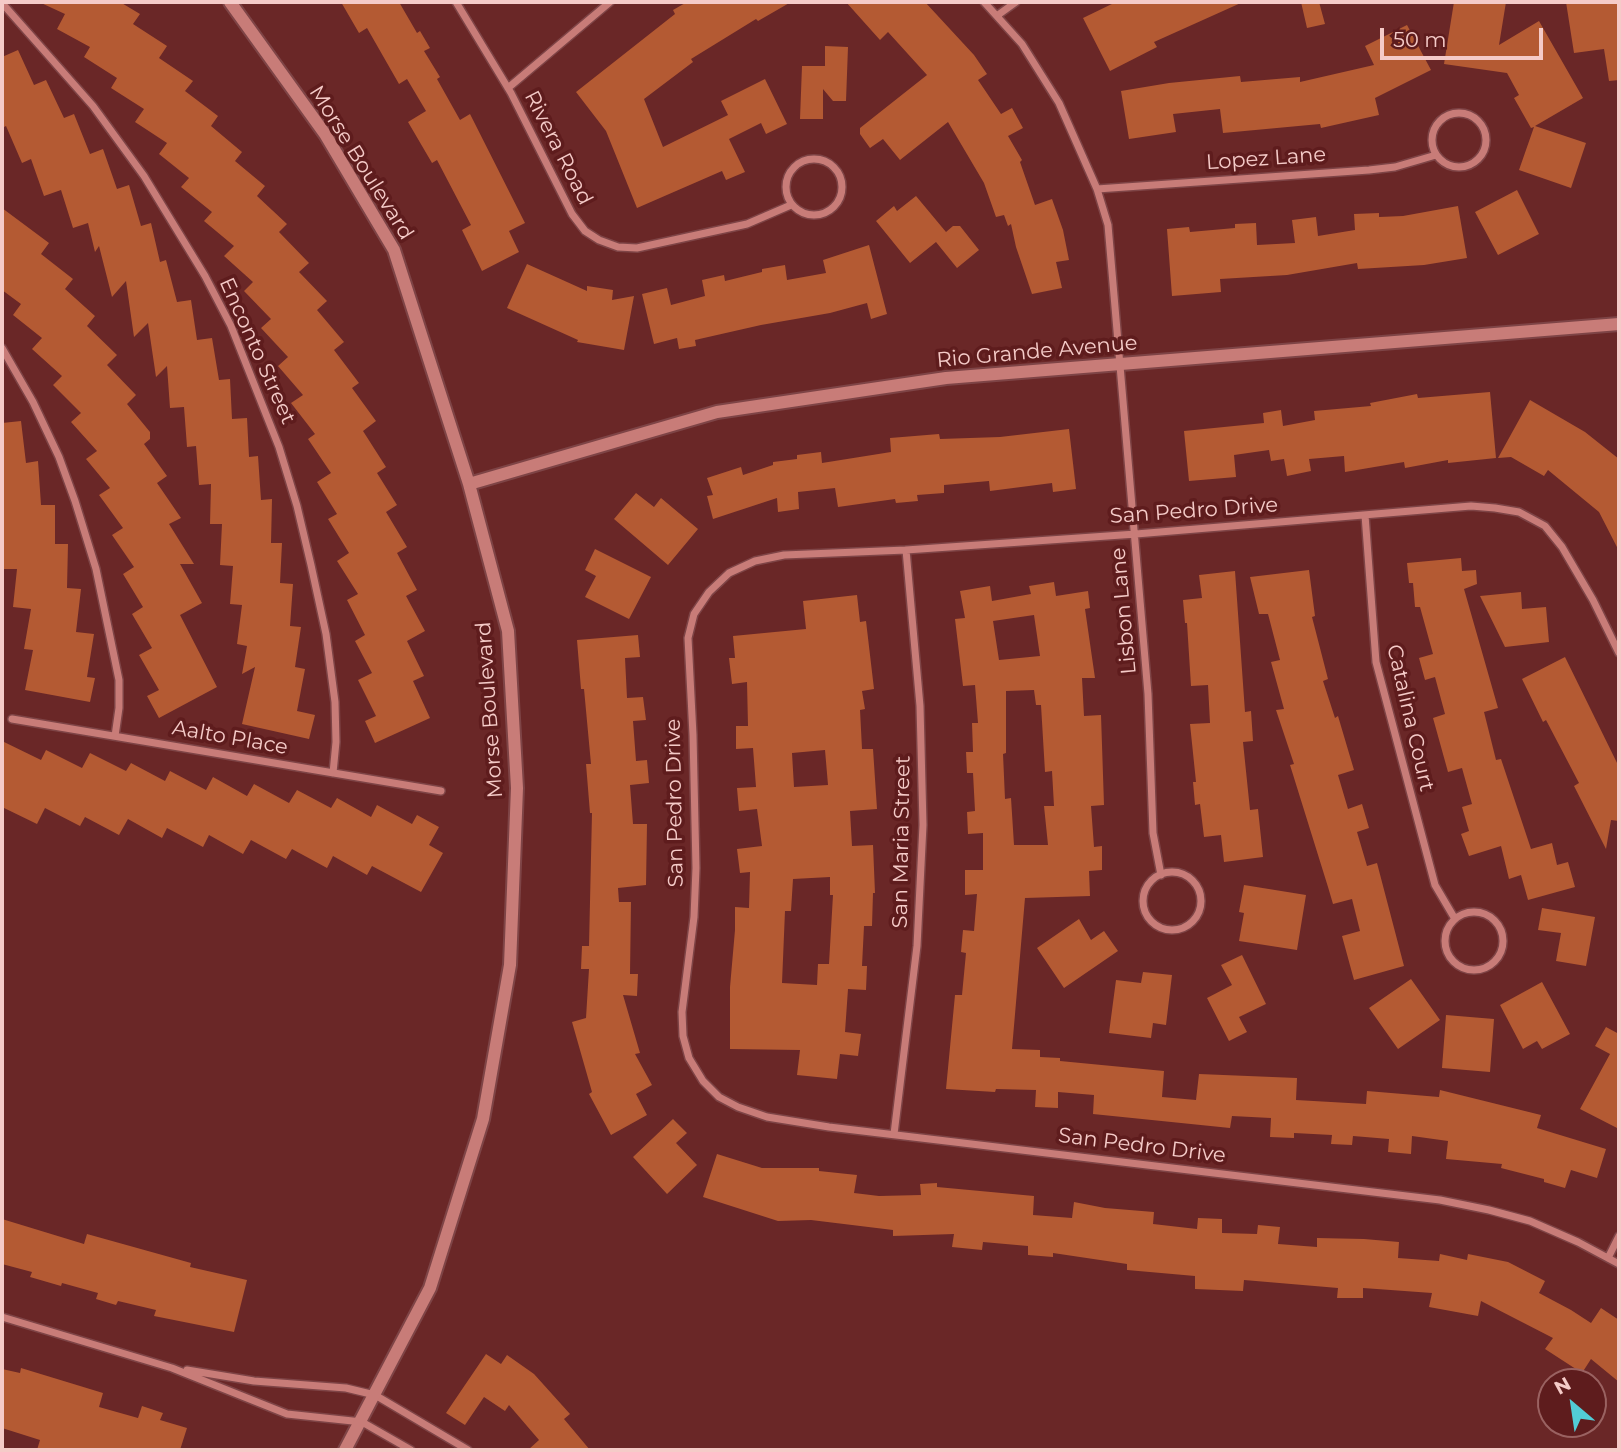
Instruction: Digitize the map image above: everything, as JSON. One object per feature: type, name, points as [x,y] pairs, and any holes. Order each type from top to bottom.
[{"type":"street","name":"Morse Boulevard","points":[[230,2],[325,134],[394,250],[469,484],[508,631],[517,788],[510,965],[479,1132],[430,1288],[345,1450]]},
{"type":"street","name":"Rivera Road","points":[[456,2],[508,88],[572,214],[585,232],[618,247],[637,248],[747,224],[791,205]]},
{"type":"street","points":[[508,88],[610,2]]},
{"type":"street","name":"Lisbon Lane","points":[[984,2],[1022,44],[1059,103],[1097,189],[1108,225],[1148,694],[1153,833],[1161,874]]},
{"type":"street","points":[[998,15],[1016,2]]},
{"type":"street","name":"Enconto Street","points":[[2,3],[93,106],[144,176],[205,276],[231,326],[279,447],[297,506],[326,634],[335,702],[336,742],[333,773]]},
{"type":"street","points":[[1456,112],[1475,117],[1481,124],[1485,132],[1485,149],[1474,162],[1466,166],[1450,166],[1436,155],[1431,137],[1439,120],[1456,112]]},
{"type":"street","name":"Lopez Lane","points":[[1097,189],[1369,170],[1395,167],[1436,155]]},
{"type":"street","points":[[813,159],[830,164],[837,170],[841,179],[841,198],[827,213],[808,215],[791,205],[785,188],[786,179],[796,165],[813,159]]},
{"type":"street","name":"Rio Grande Avenue","points":[[469,484],[716,412],[946,378],[1619,324]]},
{"type":"street","points":[[2,348],[33,402],[58,457],[96,569],[119,680],[119,708],[114,736]]},
{"type":"street","name":"San Pedro Drive","points":[[1619,653],[1593,600],[1562,547],[1545,526],[1519,512],[1471,506],[1136,534],[906,550],[784,555],[755,561],[729,573],[709,592],[694,614],[688,638],[696,868],[694,917],[682,1012],[683,1036],[689,1058],[703,1081],[719,1097],[767,1117],[829,1127],[1440,1200],[1530,1221],[1619,1264]]},
{"type":"street","name":"Catalina Court","points":[[1365,515],[1376,662],[1435,886],[1455,919]]},
{"type":"street","name":"San Maria Street","points":[[894,1135],[917,946],[923,825],[920,706],[906,550]]},
{"type":"street","name":"Aalto Place","points":[[12,719],[441,791]]},
{"type":"street","points":[[1179,873],[1188,877],[1199,890],[1200,908],[1191,923],[1183,928],[1163,929],[1154,924],[1144,907],[1147,888],[1161,874],[1179,873]]},
{"type":"street","points":[[1474,912],[1493,919],[1499,926],[1503,946],[1493,963],[1476,970],[1459,966],[1452,960],[1445,943],[1446,934],[1455,919],[1474,912]]},
{"type":"street","points":[[1608,1258],[1619,1236]]},
{"type":"street","points":[[2,1317],[172,1368],[287,1413],[362,1422],[411,1450]]},
{"type":"street","points":[[172,1368],[254,1381],[346,1388],[375,1395],[468,1450]]},
{"type":"building","points":[[39,2],[120,2],[140,14],[133,24],[167,46],[159,58],[193,81],[185,91],[218,116],[211,126],[242,152],[235,161],[265,186],[257,196],[287,224],[279,232],[309,263],[299,272],[327,301],[317,310],[344,342],[334,350],[359,383],[352,388],[376,421],[363,431],[386,467],[377,473],[397,505],[386,512],[407,547],[397,553],[417,590],[406,596],[425,631],[407,641],[424,676],[413,681],[430,718],[375,743],[365,721],[376,716],[358,680],[372,673],[355,641],[365,635],[347,600],[358,594],[337,561],[349,553],[328,519],[337,514],[317,482],[331,473],[308,439],[315,434],[291,403],[303,395],[278,366],[288,357],[261,328],[271,319],[244,291],[253,282],[224,256],[234,246],[204,221],[212,212],[181,187],[189,178],[159,154],[167,143],[135,122],[144,109],[111,88],[117,78],[84,57],[90,47],[57,29],[65,14]]},
{"type":"building","points":[[341,2],[399,2],[417,33],[420,31],[430,48],[424,51],[440,77],[437,79],[460,120],[470,114],[525,223],[509,231],[519,252],[482,271],[462,230],[471,225],[437,160],[432,163],[408,122],[426,111],[407,79],[399,84],[367,28],[359,33]]},
{"type":"building","points":[[687,2],[791,2],[758,21],[756,19],[691,59],[693,62],[644,99],[663,147],[728,115],[721,101],[765,79],[787,124],[766,134],[761,123],[729,139],[745,172],[726,180],[722,171],[637,208],[606,131],[576,92],[675,14],[673,10]]},
{"type":"building","points":[[846,2],[925,2],[974,55],[987,74],[978,80],[1001,114],[1012,108],[1023,128],[1008,136],[1022,160],[1020,162],[1035,205],[1052,199],[1063,230],[1069,260],[1056,262],[1062,288],[1032,294],[1011,224],[1008,226],[1004,215],[996,217],[984,183],[948,122],[900,160],[883,139],[870,148],[860,134],[860,128],[927,75],[888,32],[880,40]]},
{"type":"building","points":[[1116,2],[1243,2],[1154,42],[1157,47],[1110,71],[1083,18]]},
{"type":"building","points":[[1301,2],[1319,2],[1325,24],[1307,28]]},
{"type":"building","points":[[1454,2],[1506,2],[1499,45],[1539,21],[1583,98],[1535,126],[1586,143],[1571,188],[1519,170],[1534,127],[1531,128],[1514,98],[1519,95],[1507,73],[1444,64]]},
{"type":"building","points":[[1566,2],[1619,2],[1619,80],[1609,81],[1604,49],[1574,53]]},
{"type":"building","points":[[1407,25],[1431,70],[1375,98],[1379,115],[1321,128],[1320,124],[1223,133],[1220,109],[1173,114],[1176,132],[1129,139],[1121,91],[1240,76],[1241,82],[1300,77],[1300,82],[1374,65],[1365,46]]},
{"type":"building","points":[[825,46],[848,47],[846,101],[833,101],[823,89],[823,119],[800,119],[802,66],[825,66]]},
{"type":"building","points":[[18,50],[34,85],[46,80],[64,118],[74,114],[90,154],[103,149],[117,189],[129,185],[141,226],[151,223],[160,262],[166,260],[177,302],[191,300],[197,340],[212,338],[219,380],[230,379],[232,419],[247,418],[249,457],[258,456],[261,500],[272,499],[271,543],[282,543],[280,583],[293,584],[290,626],[301,627],[295,667],[305,669],[297,711],[315,715],[309,739],[242,724],[255,667],[242,674],[247,646],[237,644],[242,605],[230,604],[233,566],[220,565],[222,524],[210,524],[211,484],[199,485],[196,446],[187,447],[184,407],[170,408],[167,366],[156,377],[148,323],[134,337],[126,281],[112,297],[99,246],[95,252],[88,223],[73,228],[61,190],[44,196],[31,159],[22,163],[6,126],[2,128],[2,57]]},
{"type":"building","points":[[1517,190],[1539,234],[1498,255],[1475,212]]},
{"type":"building","points":[[916,196],[946,232],[953,226],[960,226],[979,250],[957,268],[936,242],[910,263],[876,221],[894,206],[897,211]]},
{"type":"building","points":[[1458,206],[1467,258],[1424,265],[1358,269],[1357,263],[1287,275],[1220,279],[1221,292],[1172,296],[1167,229],[1189,227],[1190,232],[1235,228],[1235,224],[1256,223],[1257,245],[1295,243],[1292,220],[1316,217],[1318,236],[1355,230],[1354,214],[1403,216]]},
{"type":"building","points":[[2,208],[49,243],[41,254],[73,279],[65,289],[95,316],[87,326],[117,355],[107,365],[136,395],[127,404],[150,432],[150,439],[144,444],[167,476],[157,483],[181,518],[169,524],[194,564],[180,564],[202,603],[180,615],[217,687],[159,718],[147,696],[159,690],[139,655],[152,648],[132,614],[143,607],[123,574],[134,567],[112,535],[123,528],[99,495],[110,488],[86,459],[97,451],[71,422],[81,413],[53,385],[62,376],[32,349],[42,338],[13,315],[21,304],[2,290]]},
{"type":"building","points":[[869,245],[887,314],[871,319],[867,303],[695,340],[696,346],[679,349],[677,338],[654,344],[642,294],[667,288],[671,305],[705,296],[702,280],[724,275],[725,281],[785,265],[787,280],[826,273],[823,260]]},
{"type":"building","points":[[527,264],[587,291],[587,286],[613,290],[612,300],[634,296],[624,350],[577,342],[578,340],[507,308]]},
{"type":"building","points":[[1490,392],[1496,458],[1448,463],[1448,460],[1405,468],[1404,462],[1345,472],[1344,456],[1309,459],[1311,471],[1287,476],[1284,459],[1271,461],[1269,450],[1234,455],[1236,477],[1189,481],[1184,431],[1264,423],[1263,413],[1281,410],[1283,426],[1315,420],[1314,411],[1371,406],[1370,403],[1417,394],[1418,398]]},
{"type":"building","points":[[1530,400],[1585,432],[1619,459],[1619,551],[1599,512],[1548,470],[1544,476],[1511,457],[1498,458]]},
{"type":"building","points":[[21,421],[26,463],[38,461],[41,505],[55,505],[55,544],[68,544],[67,588],[81,589],[76,632],[94,634],[87,677],[95,678],[90,702],[25,690],[33,650],[24,649],[31,609],[13,607],[17,569],[2,569],[2,423]]},
{"type":"building","points":[[1069,429],[1076,489],[1053,492],[1052,483],[990,491],[989,481],[944,485],[944,493],[917,495],[918,501],[896,503],[895,499],[838,507],[835,488],[798,492],[799,509],[778,512],[777,498],[713,519],[707,496],[713,495],[707,478],[741,467],[743,475],[773,465],[773,462],[797,459],[797,455],[821,452],[822,463],[891,452],[890,438],[939,434],[940,439],[1000,437]]},
{"type":"building","points":[[636,493],[654,507],[661,498],[698,529],[668,565],[614,519]]},
{"type":"building","points":[[595,549],[651,577],[629,619],[585,597],[596,576],[585,570]]},
{"type":"building","points":[[1461,558],[1462,571],[1476,570],[1477,584],[1464,589],[1498,708],[1484,712],[1496,760],[1501,759],[1531,849],[1552,843],[1557,865],[1568,862],[1575,887],[1528,900],[1521,875],[1509,879],[1501,846],[1469,856],[1461,834],[1469,831],[1462,807],[1472,804],[1462,768],[1448,772],[1433,718],[1445,714],[1435,677],[1425,680],[1419,658],[1433,654],[1420,607],[1415,607],[1413,583],[1409,583],[1407,563]]},
{"type":"building","points":[[1309,570],[1315,616],[1312,617],[1328,679],[1323,681],[1335,718],[1338,716],[1354,770],[1338,775],[1348,809],[1362,804],[1369,828],[1357,832],[1367,866],[1377,863],[1404,966],[1354,980],[1342,936],[1360,931],[1352,899],[1333,904],[1276,710],[1284,709],[1271,662],[1280,660],[1268,614],[1259,614],[1250,577]]},
{"type":"building","points":[[1235,571],[1245,712],[1251,711],[1253,741],[1243,742],[1250,810],[1258,809],[1263,857],[1224,862],[1221,835],[1204,837],[1200,804],[1195,805],[1193,782],[1196,782],[1190,724],[1210,723],[1208,685],[1191,686],[1183,600],[1202,598],[1199,575]]},
{"type":"building","points":[[1054,582],[1056,596],[1088,591],[1090,608],[1085,609],[1095,678],[1082,678],[1084,716],[1101,715],[1104,805],[1091,806],[1094,847],[1102,846],[1102,870],[1089,871],[1090,896],[1025,898],[1012,1049],[1040,1050],[1040,1057],[1060,1058],[1060,1061],[1164,1071],[1162,1097],[1196,1100],[1199,1074],[1297,1078],[1296,1100],[1366,1104],[1367,1091],[1439,1097],[1440,1090],[1541,1115],[1537,1128],[1606,1149],[1597,1178],[1571,1170],[1565,1188],[1544,1182],[1544,1179],[1501,1168],[1502,1164],[1446,1159],[1448,1141],[1412,1136],[1411,1154],[1388,1152],[1389,1139],[1353,1136],[1352,1145],[1331,1144],[1332,1135],[1294,1133],[1294,1138],[1270,1137],[1271,1118],[1232,1116],[1230,1128],[1093,1114],[1094,1095],[1058,1092],[1058,1108],[1035,1107],[1036,1090],[996,1089],[995,1092],[946,1089],[955,995],[962,995],[966,953],[961,952],[963,930],[974,931],[977,894],[965,895],[965,870],[983,870],[983,833],[968,834],[967,812],[975,811],[973,773],[967,773],[966,752],[973,752],[972,723],[978,723],[975,685],[963,686],[955,619],[965,618],[960,591],[990,586],[992,601],[1031,594],[1029,586]],"holes":[[[1034,615],[1040,656],[999,660],[993,621]],[[1034,690],[1036,705],[1041,705],[1045,772],[1052,771],[1054,806],[1044,806],[1048,845],[1014,845],[1011,798],[1005,799],[1003,754],[1006,753],[1006,691]]]},
{"type":"building","points":[[1521,592],[1522,609],[1546,607],[1549,642],[1505,647],[1480,596]]},
{"type":"building","points":[[857,595],[860,622],[866,621],[874,689],[862,691],[865,709],[860,710],[862,749],[873,749],[877,809],[850,811],[852,846],[873,845],[875,893],[872,926],[864,926],[862,966],[867,966],[866,990],[848,989],[845,1032],[861,1034],[858,1056],[840,1054],[837,1079],[797,1075],[800,1050],[730,1049],[730,987],[735,907],[749,908],[750,872],[740,873],[737,849],[762,846],[757,809],[739,811],[737,788],[756,787],[753,748],[736,749],[736,726],[748,726],[747,682],[732,684],[729,658],[735,658],[733,636],[806,629],[803,601]],"holes":[[[825,750],[828,785],[794,787],[792,753]],[[830,877],[830,895],[833,895],[829,964],[818,964],[817,985],[782,983],[785,911],[791,911],[793,879]]]},
{"type":"building","points":[[638,635],[640,657],[625,658],[627,698],[643,697],[646,720],[633,721],[636,761],[647,760],[649,783],[630,785],[633,824],[647,824],[646,885],[618,888],[619,902],[631,902],[630,974],[638,974],[637,996],[623,995],[640,1053],[635,1054],[652,1085],[636,1094],[647,1115],[611,1135],[589,1094],[592,1092],[572,1022],[586,1018],[589,969],[581,969],[582,946],[589,946],[592,813],[586,764],[591,764],[577,640]]},
{"type":"building","points":[[1565,657],[1619,767],[1619,821],[1611,820],[1606,849],[1574,786],[1579,783],[1546,720],[1543,722],[1522,679]]},
{"type":"building","points":[[2,741],[41,760],[46,750],[82,768],[90,753],[126,771],[131,763],[165,781],[170,771],[206,790],[213,777],[247,796],[254,784],[289,803],[297,790],[331,808],[337,798],[371,817],[377,805],[412,824],[417,815],[439,827],[429,845],[443,853],[421,892],[372,866],[367,875],[333,856],[327,868],[292,849],[286,859],[251,840],[243,854],[209,835],[203,847],[167,828],[162,838],[128,819],[119,835],[85,817],[80,826],[45,808],[37,824],[2,807]]},
{"type":"building","points":[[1244,885],[1306,895],[1297,950],[1239,941],[1244,913],[1239,912]]},
{"type":"building","points":[[1542,908],[1595,917],[1586,966],[1556,961],[1561,933],[1538,930]]},
{"type":"building","points":[[1079,919],[1091,940],[1104,931],[1118,951],[1064,988],[1037,948]]},
{"type":"building","points":[[1242,955],[1266,1004],[1239,1017],[1247,1032],[1229,1041],[1207,998],[1232,985],[1221,965]]},
{"type":"building","points":[[1143,972],[1172,975],[1166,1025],[1153,1023],[1151,1038],[1109,1033],[1116,980],[1141,983]]},
{"type":"building","points":[[1411,979],[1440,1020],[1398,1049],[1369,1008]]},
{"type":"building","points":[[1542,982],[1570,1034],[1542,1049],[1537,1041],[1523,1049],[1500,1005]]},
{"type":"building","points":[[1446,1015],[1494,1019],[1490,1072],[1442,1068]]},
{"type":"building","points":[[1606,1027],[1619,1034],[1619,1129],[1580,1109],[1610,1054],[1595,1046]]},
{"type":"building","points":[[673,1119],[687,1133],[676,1143],[697,1165],[667,1194],[633,1157]]},
{"type":"building","points":[[717,1154],[762,1168],[819,1168],[819,1171],[857,1175],[854,1193],[879,1196],[921,1195],[920,1184],[937,1183],[937,1187],[1034,1196],[1033,1215],[1072,1218],[1074,1202],[1105,1208],[1154,1212],[1153,1224],[1197,1229],[1198,1218],[1222,1219],[1222,1233],[1257,1234],[1258,1225],[1280,1227],[1278,1244],[1317,1247],[1317,1238],[1364,1239],[1399,1242],[1398,1258],[1439,1261],[1440,1254],[1467,1260],[1468,1254],[1508,1262],[1545,1281],[1539,1293],[1591,1323],[1601,1308],[1619,1320],[1619,1382],[1607,1372],[1607,1368],[1602,1368],[1591,1359],[1585,1368],[1574,1368],[1545,1349],[1553,1338],[1481,1301],[1478,1316],[1429,1307],[1432,1293],[1363,1288],[1363,1298],[1337,1298],[1338,1288],[1244,1280],[1243,1291],[1195,1289],[1195,1276],[1127,1270],[1127,1264],[1053,1253],[1053,1257],[1028,1255],[1028,1246],[983,1242],[982,1250],[952,1247],[954,1234],[893,1236],[893,1230],[811,1220],[778,1221],[703,1197]]},
{"type":"building","points":[[2,1219],[84,1244],[87,1234],[191,1263],[190,1267],[247,1280],[234,1332],[154,1316],[156,1310],[118,1301],[116,1305],[96,1299],[98,1293],[30,1277],[32,1272],[2,1264]]},
{"type":"building","points":[[486,1354],[501,1364],[507,1355],[534,1374],[570,1414],[564,1419],[590,1450],[528,1450],[539,1440],[509,1405],[505,1411],[484,1397],[465,1425],[446,1413]]},
{"type":"building","points":[[21,1368],[103,1393],[99,1407],[138,1418],[142,1406],[163,1413],[160,1420],[187,1428],[180,1450],[37,1450],[40,1440],[2,1428],[2,1369],[20,1373]]}]
